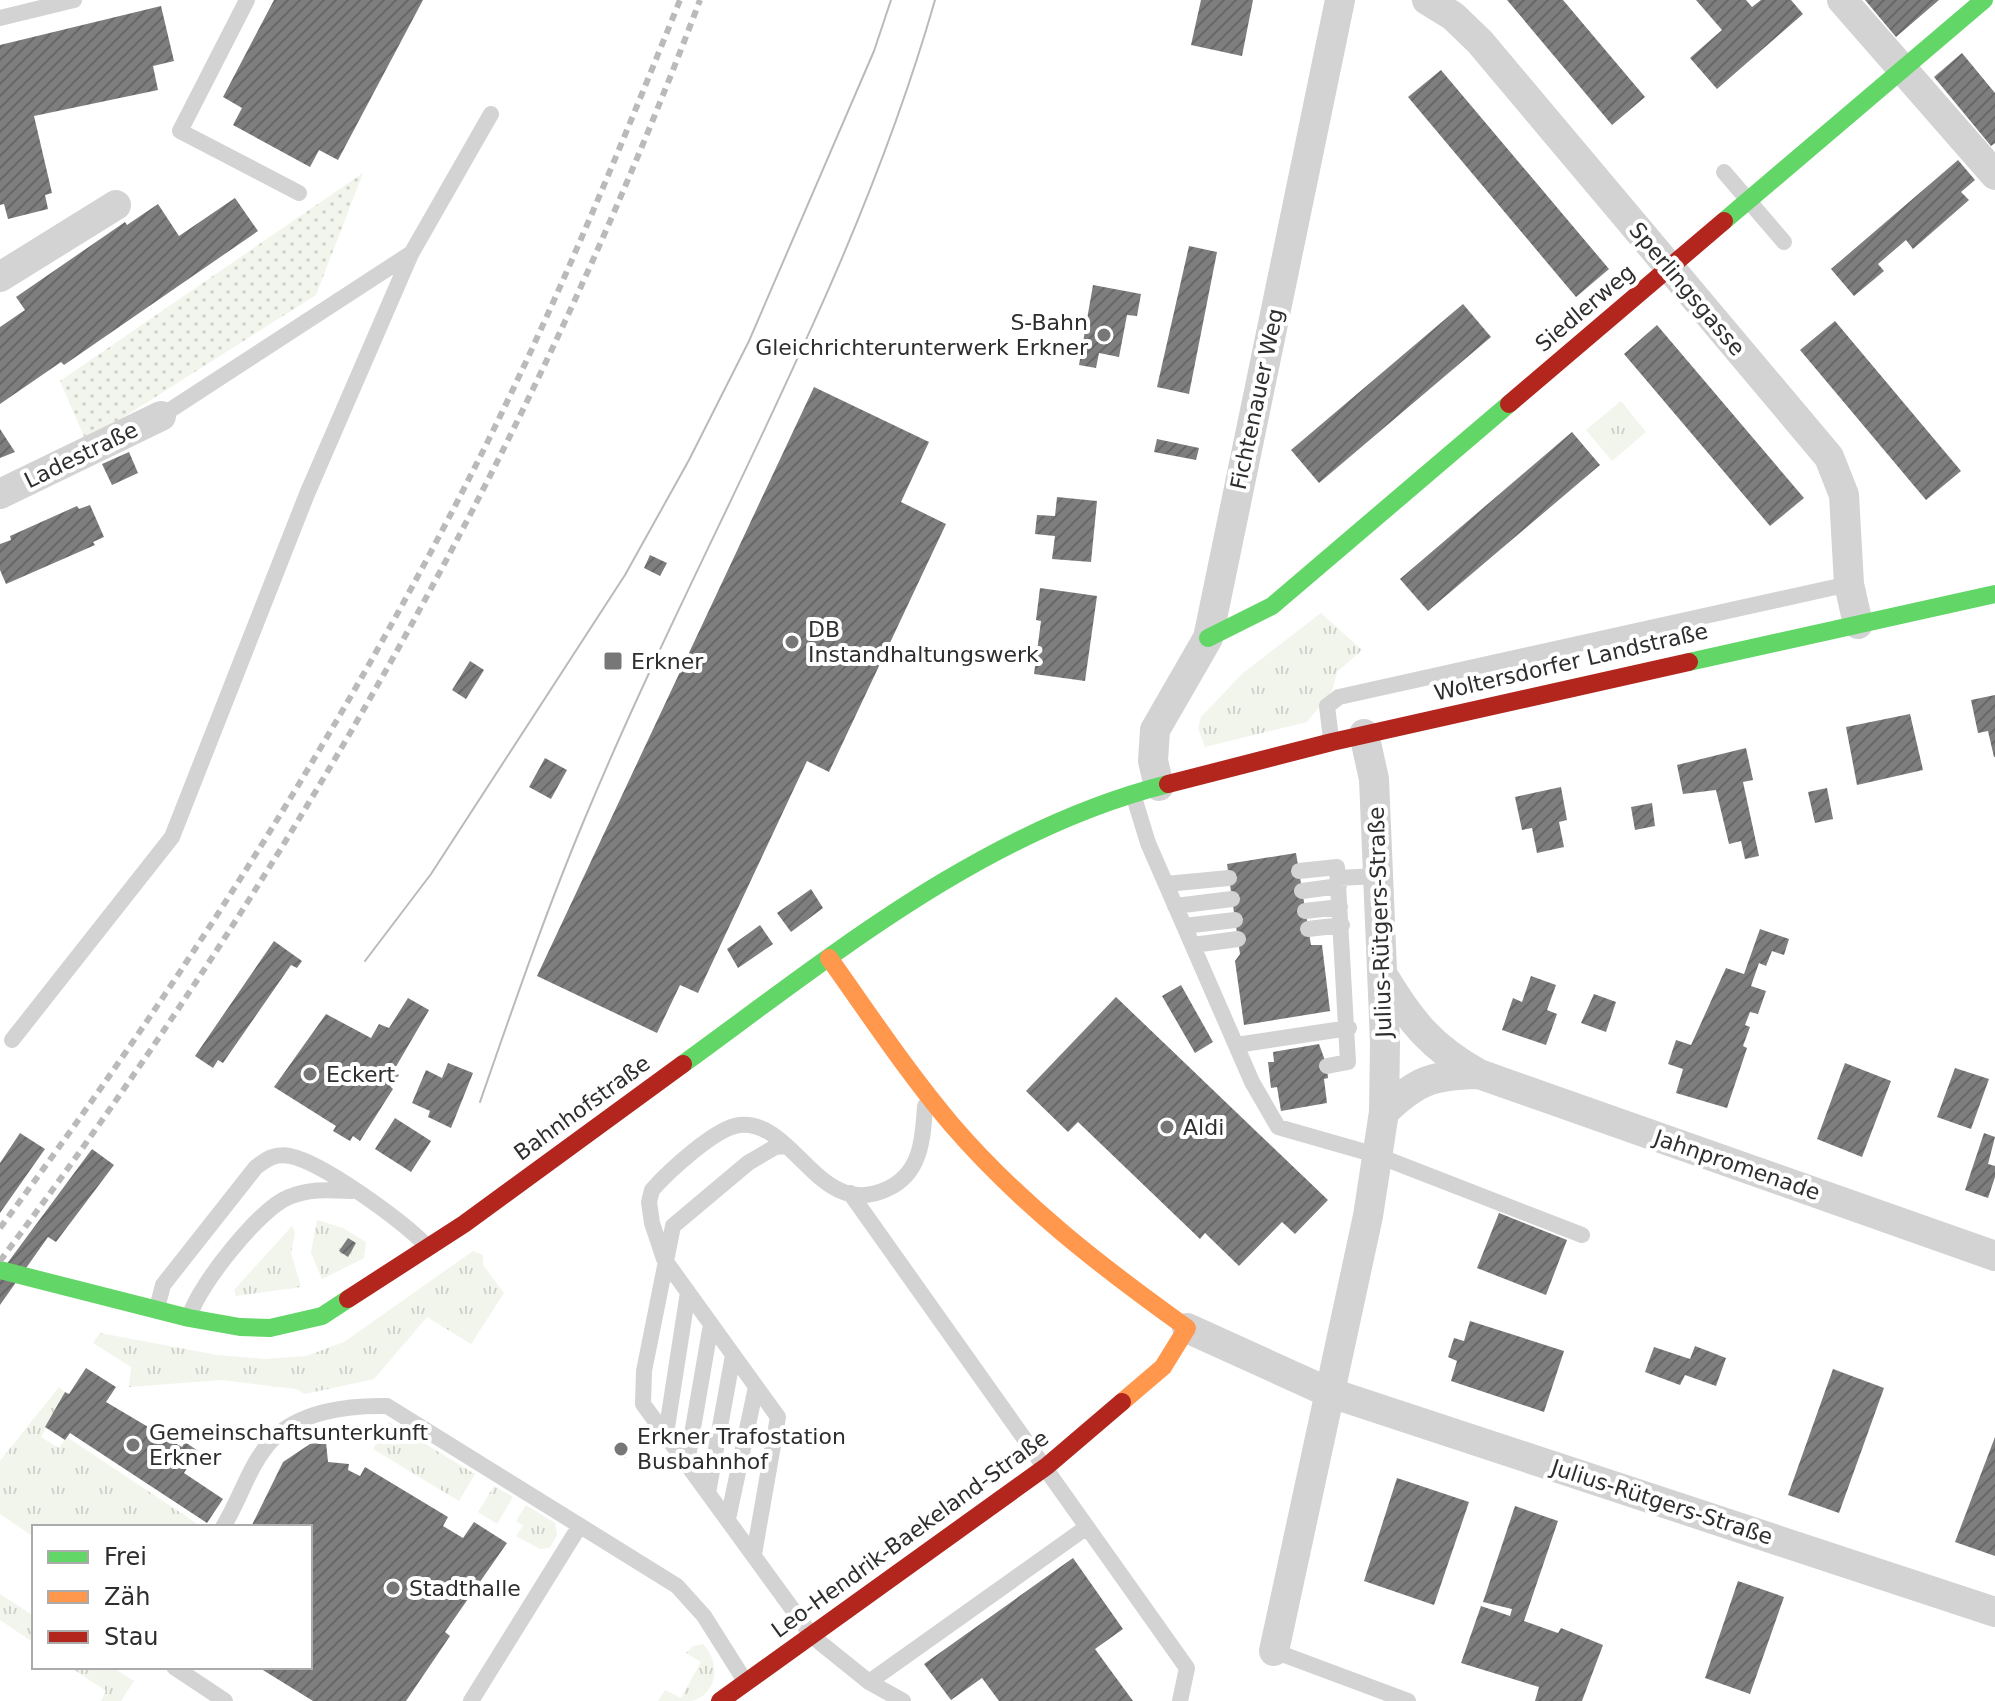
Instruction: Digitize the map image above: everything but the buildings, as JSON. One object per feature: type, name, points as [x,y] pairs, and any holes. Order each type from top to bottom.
[{"type":"main road","name":"Siedlerweg","points":[[1208,638],[1272,606],[1984,0]]},
{"type":"main road","name":"Woltersdorfer Landstraße","points":[[1146,790],[1364,734],[1995,594]]},
{"type":"main road","name":"Bahnhofstraße","points":[[0,1270],[189,1318],[240,1327],[299,1323],[345,1304],[429,1247],[829,958],[1018,839],[1075,812],[1146,790]]},
{"type":"main road","name":"Julius-Rütgers-Straße","points":[[829,958],[926,1093],[1015,1189],[1083,1252],[1187,1328]]},
{"type":"main road","name":"Leo-Hendrik-Baekeland-Straße","points":[[720,1701],[1047,1466],[1163,1367],[1187,1328]]},
{"type":"street","name":"Fichtenauer Weg","points":[[1146,790],[1153,761],[1155,730],[1208,638],[1340,0]]},
{"type":"street","name":"Sperlingsgasse","points":[[1427,0],[1453,16],[1480,42],[1829,457],[1844,495],[1849,584],[1858,624]]},
{"type":"street","points":[[1842,0],[1995,175]]},
{"type":"street","points":[[0,277],[116,205]]},
{"type":"street","name":"Ladestraße","points":[[0,494],[161,416]]},
{"type":"street","name":"Julius-Rütgers-Straße","points":[[1274,1651],[1368,1216],[1384,1112],[1383,974],[1374,779],[1364,734]]},
{"type":"street","name":"Jahnpromenade","points":[[1383,974],[1409,1019],[1445,1055],[1479,1074],[1995,1256]]},
{"type":"street","name":"Jahnpromenade","points":[[1384,1112],[1409,1088],[1440,1075],[1479,1074]]},
{"type":"street","name":"Julius-Rütgers-Straße","points":[[1187,1328],[1328,1392],[1995,1612]]},
{"type":"lane","points":[[0,18],[74,0]]},
{"type":"lane","points":[[247,0],[180,131],[299,193]]},
{"type":"lane","points":[[12,1040],[172,837],[307,494],[411,254],[491,114]]},
{"type":"lane","points":[[1724,172],[1784,242]]},
{"type":"lane","points":[[161,416],[411,254]]},
{"type":"lane","points":[[1332,742],[1327,706],[1339,697],[1849,584]]},
{"type":"lane","points":[[1146,790],[1148,843],[1236,1045],[1278,1127],[1376,1155],[1582,1235]]},
{"type":"lane","points":[[1299,871],[1337,867],[1349,1028],[1348,1062],[1327,1066]]},
{"type":"lane","points":[[1302,891],[1378,876]]},
{"type":"lane","points":[[1166,884],[1229,878]]},
{"type":"lane","points":[[1175,906],[1232,899]]},
{"type":"lane","points":[[1305,911],[1340,907]]},
{"type":"lane","points":[[1184,926],[1235,920]]},
{"type":"lane","points":[[1308,929],[1342,925]]},
{"type":"lane","points":[[1193,945],[1238,939]]},
{"type":"lane","points":[[1236,1045],[1349,1028]]},
{"type":"lane","points":[[1252,1079],[1269,1075]]},
{"type":"lane","points":[[754,1554],[778,1417],[664,1259],[649,1202],[659,1182],[721,1131],[739,1125],[770,1134],[830,1186],[850,1193],[877,1194],[901,1183],[914,1167],[924,1136],[926,1093]]},
{"type":"lane","points":[[786,1146],[761,1153],[673,1226],[644,1371],[643,1404],[812,1636],[869,1682],[903,1701]]},
{"type":"lane","points":[[157,1309],[163,1285],[256,1167],[272,1155],[291,1156],[321,1170],[411,1230],[429,1247]]},
{"type":"lane","points":[[189,1318],[196,1294],[263,1213],[288,1197],[314,1190],[353,1191]]},
{"type":"lane","points":[[850,1193],[1047,1466],[1187,1668],[1180,1701]]},
{"type":"lane","points":[[666,1434],[668,1403],[688,1292]]},
{"type":"lane","points":[[687,1463],[711,1324]]},
{"type":"lane","points":[[708,1493],[733,1355]]},
{"type":"lane","points":[[728,1519],[756,1387]]},
{"type":"lane","points":[[224,1525],[273,1439],[316,1413],[355,1405],[387,1406],[677,1586],[704,1616],[747,1683]]},
{"type":"lane","points":[[471,1701],[579,1527]]},
{"type":"lane","points":[[869,1682],[1087,1527]]},
{"type":"lane","points":[[1274,1651],[1408,1701]]},
{"type":"lane","points":[[177,1669],[225,1701]]},
{"type":"green space","points":[[363,173],[316,295],[86,441],[60,381]]},
{"type":"green space","points":[[1621,401],[1646,432],[1612,461],[1586,430]]},
{"type":"green space","points":[[1321,613],[1362,650],[1337,672],[1332,691],[1307,722],[1205,747],[1198,728],[1201,717],[1243,673]]},
{"type":"green space","points":[[317,1220],[343,1228],[366,1242],[364,1258],[322,1279],[311,1253]]},
{"type":"green space","points":[[292,1226],[295,1233],[291,1253],[301,1287],[236,1296],[234,1290]]},
{"type":"green space","points":[[473,1251],[483,1255],[483,1265],[504,1293],[471,1344],[427,1317],[374,1379],[305,1394],[296,1389],[221,1380],[129,1387],[131,1367],[93,1343],[100,1333],[217,1355],[265,1359],[306,1356],[344,1342]]},
{"type":"green space","points":[[59,1387],[65,1392],[41,1437],[59,1448],[67,1437],[199,1525],[32,1525],[32,1536],[0,1514],[0,1461]]},
{"type":"green space","points":[[389,1422],[475,1474],[459,1501],[373,1449]]},
{"type":"green space","points":[[494,1486],[513,1497],[497,1524],[478,1512]]},
{"type":"green space","points":[[526,1505],[555,1523],[557,1535],[550,1548],[540,1549],[516,1536],[523,1526],[516,1521]]},
{"type":"green space","points":[[0,1594],[32,1615],[32,1642],[0,1620]]},
{"type":"green space","points":[[703,1644],[709,1651],[714,1668],[712,1685],[707,1692],[691,1701],[658,1701],[665,1690],[681,1698],[701,1662],[686,1653],[693,1646]]},
{"type":"green space","points":[[73,1669],[115,1669],[134,1681],[121,1701],[101,1701],[106,1691]]},
{"type":"tram line","points":[[365,961],[431,874],[625,575],[689,460],[749,341],[874,51],[891,0]]},
{"type":"tram line","points":[[480,1102],[543,924],[585,818],[629,716],[772,414],[862,210],[901,106],[935,0]]},
{"type":"railway","points":[[0,1228],[199,943],[379,646],[488,441],[540,332],[680,0]]},
{"type":"railway","points":[[0,1261],[106,1114],[207,965],[304,811],[395,655],[480,495],[560,333],[633,168],[700,0]]},
{"type":"traffic: fast","points":[[1724,221],[1984,0]]},
{"type":"traffic: fast","points":[[1208,638],[1272,606],[1509,404]]},
{"type":"traffic: fast","points":[[1689,662],[1995,594]]},
{"type":"traffic: fast","points":[[683,1064],[854,940],[974,864],[1036,832],[1101,805],[1168,784]]},
{"type":"traffic: fast","points":[[0,1270],[189,1318],[240,1327],[270,1328],[322,1316],[348,1299]]},
{"type":"traffic: slow","points":[[829,958],[919,1084],[978,1154],[1064,1234],[1187,1328],[1163,1367],[1122,1402]]},
{"type":"traffic: jam","points":[[1509,404],[1724,221]]},
{"type":"traffic: jam","points":[[1168,784],[1332,742],[1689,662]]},
{"type":"traffic: jam","points":[[348,1299],[464,1224],[683,1064]]},
{"type":"traffic: jam","points":[[720,1701],[1047,1466],[1122,1402]]},
{"type":"place","name":"S-Bahn Gleichrichterunterwerk Erkner","points":[[1104,335]]},
{"type":"place","name":"DB Instandhaltungswerk","points":[[792,642]]},
{"type":"place","name":"Erkner","points":[[613,661]]},
{"type":"place","name":"Eckert","points":[[310,1074]]},
{"type":"place","name":"Aldi","points":[[1167,1127]]},
{"type":"place","name":"Gemeinschaftsunterkunft Erkner","points":[[133,1445]]},
{"type":"place","name":"Erkner Trafostation Busbahnhof","points":[[621,1449]]},
{"type":"place","name":"Stadthalle","points":[[393,1588]]}]
